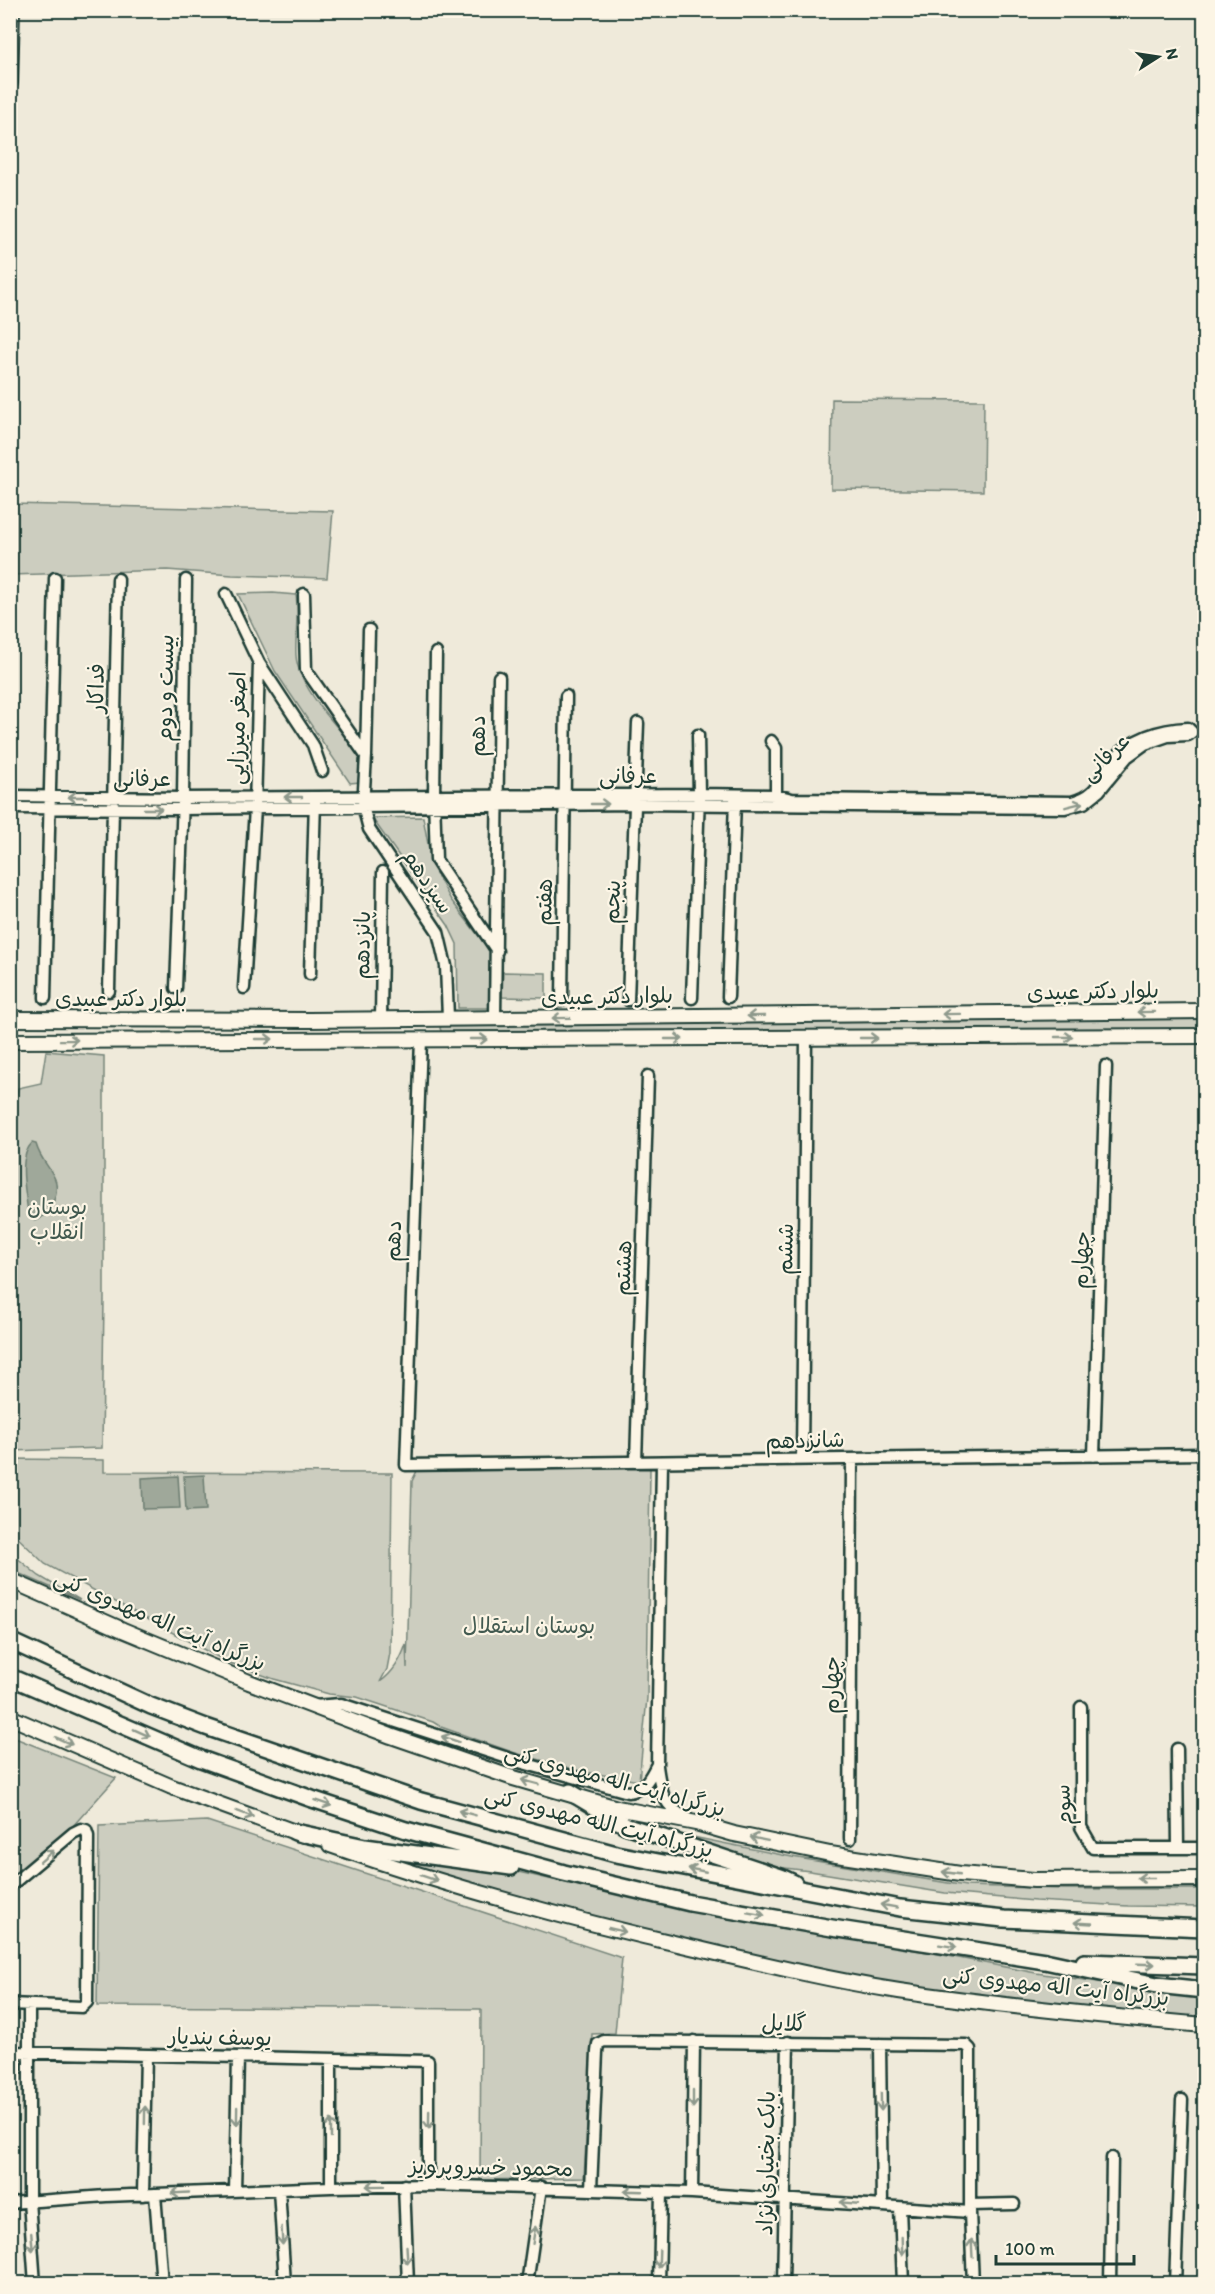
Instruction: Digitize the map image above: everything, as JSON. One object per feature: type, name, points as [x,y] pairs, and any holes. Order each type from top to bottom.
[{"type":"highway","name":"بزرگراه آیت الله مهدوی کنی","points":[[10,1641],[151,1706],[206,1727],[422,1801],[616,1854],[900,1908],[1004,1919],[1204,1928]]},
{"type":"highway","name":"بزرگراه آیت اله مهدوی کنی","points":[[10,1677],[201,1759],[406,1830],[564,1873],[701,1905],[1046,1961]]},
{"type":"highway","points":[[570,1792],[625,1825],[781,1877],[813,1893]]},
{"type":"highway","points":[[295,1832],[365,1847],[564,1873]]},
{"type":"highway","points":[[1046,1961],[1204,1966]]},
{"type":"highway","points":[[1046,1961],[1157,1985],[1204,1990]]},
{"type":"main road","points":[[10,83],[12,10]]},
{"type":"main road","name":"بلوار دکتر عبیدی","points":[[10,1019],[109,1021],[243,1018],[422,1019],[1204,1011]]},
{"type":"main road","name":"دهم","points":[[421,1039],[422,1019]]},
{"type":"main road","name":"بلوار دکتر عبیدی","points":[[10,1041],[1204,1036]]},
{"type":"main road","name":"بزرگراه آیت اله مهدوی کنی","points":[[10,1580],[123,1630],[391,1736],[510,1777],[570,1792],[617,1808],[696,1823],[734,1834],[830,1854],[960,1874],[1034,1880],[1204,1879]]},
{"type":"main road","name":"بزرگراه آیت اله مهدوی کنی","points":[[10,1717],[172,1787],[295,1832],[440,1881],[589,1923],[797,1972],[897,1990],[1050,2011],[1204,2025]]},
{"type":"street","points":[[45,998],[55,578]]},
{"type":"street","name":"فداکار","points":[[109,991],[118,579]]},
{"type":"street","name":"بیست و دوم","points":[[176,987],[186,580]]},
{"type":"street","name":"اصغر میرزایی","points":[[226,594],[259,663],[255,803],[244,988]]},
{"type":"street","points":[[304,594],[306,670],[366,756]]},
{"type":"street","points":[[363,801],[369,630]]},
{"type":"street","points":[[436,653],[434,801],[436,860],[497,951]]},
{"type":"street","points":[[259,663],[313,745],[322,771]]},
{"type":"street","name":"دهم","points":[[495,1018],[499,677]]},
{"type":"street","points":[[566,696],[566,800]]},
{"type":"street","points":[[634,799],[638,723]]},
{"type":"street","name":"عرفانی","points":[[10,796],[50,802],[255,803],[634,799],[699,794],[736,794],[776,801],[1065,808],[1084,803],[1099,791],[1127,757],[1145,744],[1168,736],[1188,735],[1192,732],[1188,728],[1170,729],[1132,742],[1114,760],[1099,786],[1088,797],[1072,802],[792,799],[776,801],[735,807],[698,806],[634,799]]},
{"type":"street","points":[[692,998],[699,794],[698,735]]},
{"type":"street","points":[[771,741],[776,748],[776,801]]},
{"type":"street","points":[[728,997],[736,794]]},
{"type":"street","name":"پنجم","points":[[628,1000],[634,799]]},
{"type":"street","name":"هفتم","points":[[562,1000],[566,800]]},
{"type":"street","name":"سیزدهم","points":[[363,801],[369,830],[438,932],[446,966],[448,1018]]},
{"type":"street","name":"عرفانی","points":[[10,808],[50,802]]},
{"type":"street","points":[[310,974],[315,802]]},
{"type":"street","name":"پانزدهم","points":[[381,1019],[383,872]]},
{"type":"street","name":"ششم","points":[[802,1460],[806,1038]]},
{"type":"street","name":"دهم","points":[[406,1465],[421,1039]]},
{"type":"street","name":"چهارم","points":[[1094,1456],[1106,1066]]},
{"type":"street","name":"هشتم","points":[[636,1462],[648,1076]]},
{"type":"street","name":"شانزدهم","points":[[406,1465],[1204,1454]]},
{"type":"street","name":"چهارم","points":[[850,1839],[852,1459]]},
{"type":"street","points":[[662,1462],[657,1766],[664,1800],[672,1809],[696,1823]]},
{"type":"street","points":[[312,1706],[341,1704],[523,1763],[628,1792],[640,1788],[650,1779],[657,1766]]},
{"type":"street","name":"سوم","points":[[1081,1707],[1081,1827],[1093,1848],[1178,1848]]},
{"type":"street","points":[[1177,1749],[1178,1848],[1204,1848]]},
{"type":"street","points":[[10,1886],[73,1833],[86,1830],[88,1836],[87,2002],[85,2005],[10,2004]]},
{"type":"street","points":[[29,2005],[28,2201],[35,2283]]},
{"type":"street","name":"گلایل","points":[[591,2189],[598,2044],[604,2040],[969,2046],[970,2209]]},
{"type":"street","points":[[693,2193],[694,2041]]},
{"type":"street","name":"بابک بختیاری نژاد","points":[[783,2283],[788,2042]]},
{"type":"street","points":[[880,2044],[882,2206]]},
{"type":"street","name":"یوسف پندیار","points":[[10,2052],[428,2061],[428,2185]]},
{"type":"street","points":[[143,2195],[146,2055]]},
{"type":"street","points":[[235,2191],[238,2057]]},
{"type":"street","points":[[331,2059],[331,2187]]},
{"type":"street","points":[[1175,2283],[1182,2100]]},
{"type":"street","points":[[1110,2283],[1112,2158]]},
{"type":"street","points":[[404,2185],[408,2283]]},
{"type":"street","name":"محمود خسروپرویز","points":[[10,2203],[155,2194],[428,2185],[693,2193],[900,2208],[970,2209],[1014,2204]]},
{"type":"street","points":[[527,2283],[542,2187]]},
{"type":"street","points":[[279,2189],[285,2283]]},
{"type":"street","points":[[659,2283],[661,2192]]},
{"type":"street","points":[[155,2194],[162,2283]]},
{"type":"street","points":[[900,2208],[903,2283]]},
{"type":"street","points":[[970,2209],[973,2283]]},
{"type":"green space","points":[[832,399],[984,400],[983,491],[831,489]]},
{"type":"green space","points":[[10,504],[333,511],[327,578],[167,570],[11,575]]},
{"type":"green space","points":[[238,594],[296,595],[298,667],[311,694],[321,708],[361,754],[360,782],[350,783],[275,671]]},
{"type":"green space","points":[[423,817],[432,866],[451,900],[491,952],[491,1008],[458,1008],[457,944],[448,925],[372,818]]},
{"type":"green space","points":[[503,972],[546,973],[546,998],[502,997]]},
{"type":"green space","points":[[1204,1018],[1204,1031],[442,1034],[440,1028],[442,1025],[824,1020]]},
{"type":"green space","name":"بوستان انقلاب","points":[[46,1051],[104,1056],[102,1448],[11,1451],[10,1139],[18,1088],[41,1083]]},
{"type":"green space","name":"بوستان استقلال","points":[[10,1459],[104,1460],[104,1472],[392,1473],[390,1653],[387,1669],[380,1682],[396,1665],[406,1644],[407,1668],[412,1481],[417,1471],[650,1468],[647,1698],[639,1781],[580,1771],[515,1753],[441,1727],[433,1722],[357,1697],[329,1694],[274,1679],[227,1662],[45,1564],[11,1531]]},
{"type":"green space","points":[[10,1552],[39,1576],[80,1600],[11,1570]]},
{"type":"green space","points":[[10,1736],[116,1778],[54,1847],[10,1879]]},
{"type":"green space","points":[[207,1821],[622,1958],[615,2033],[592,2034],[584,2178],[480,2180],[481,2009],[97,2006],[99,1826]]},
{"type":"green space","points":[[658,1830],[792,1857],[966,1886],[1204,1889],[1204,1907],[1035,1901],[945,1893],[768,1866]]},
{"type":"green space","points":[[365,1851],[505,1869],[713,1916],[1036,1973],[1204,1995],[1204,2020],[951,1991],[803,1966],[614,1923],[489,1889]]},
{"type":"shaded area","points":[[32,1143],[36,1144],[55,1179],[56,1186],[56,1195],[52,1205],[43,1217],[35,1221],[28,1212],[24,1173],[25,1156]]},
{"type":"shaded area","points":[[204,1475],[206,1510],[186,1511],[184,1476]]},
{"type":"shaded area","points":[[178,1476],[180,1508],[143,1509],[142,1478]]}]
